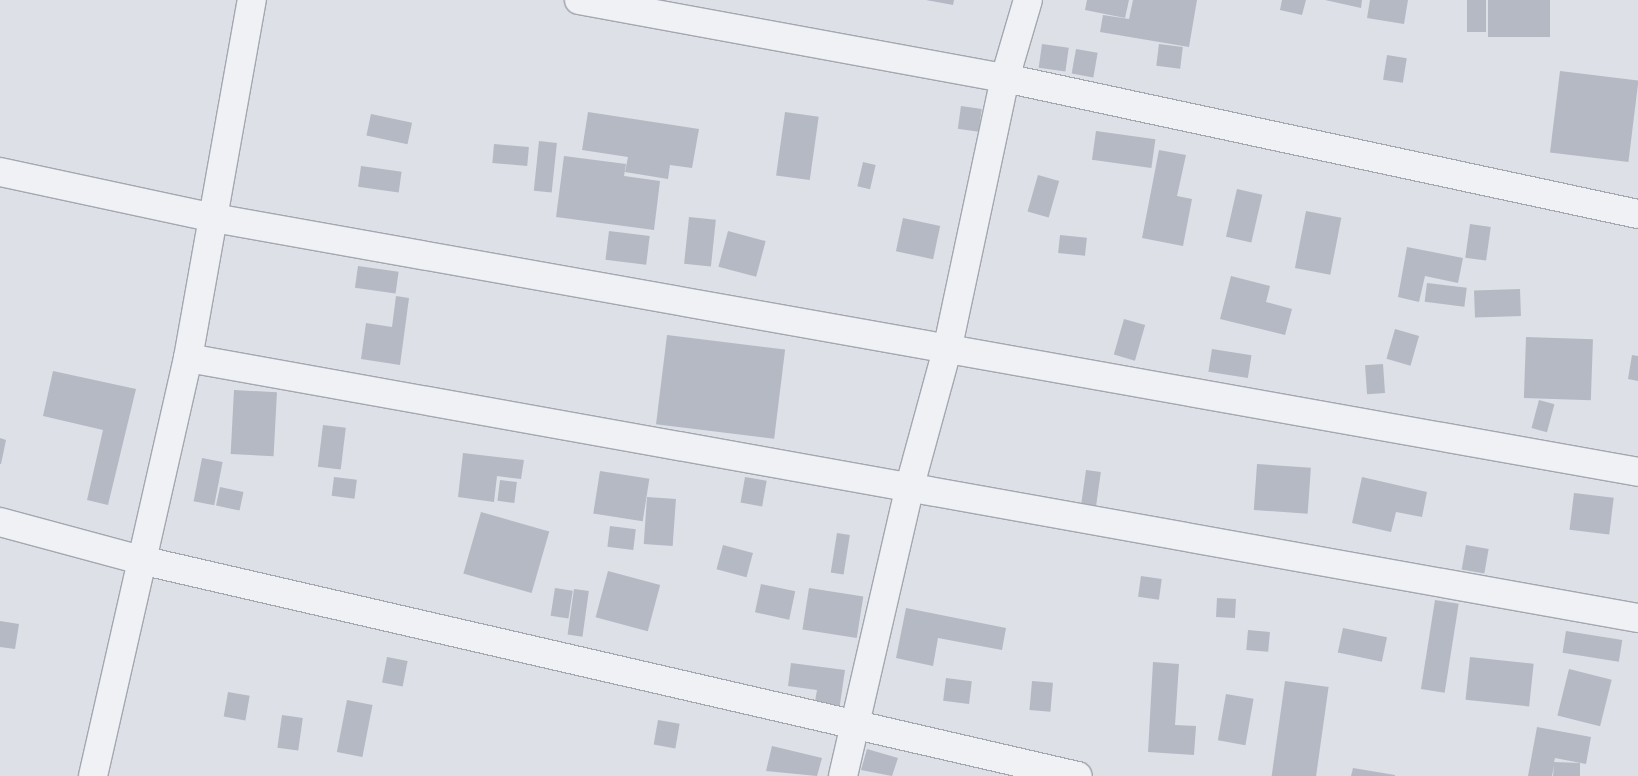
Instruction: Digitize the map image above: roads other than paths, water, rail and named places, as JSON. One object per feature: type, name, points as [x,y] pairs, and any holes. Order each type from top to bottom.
[{"type":"street","points":[[93,776],[145,560],[188,358],[252,0]]},
{"type":"street","points":[[579,0],[1005,78],[1638,214]]},
{"type":"street","points":[[842,776],[909,488],[948,346],[1005,78],[1028,0]]},
{"type":"street","points":[[0,172],[214,218],[948,346],[1638,472]]},
{"type":"street","points":[[188,358],[1638,618]]},
{"type":"street","points":[[0,522],[145,560],[855,722],[1078,776]]}]
